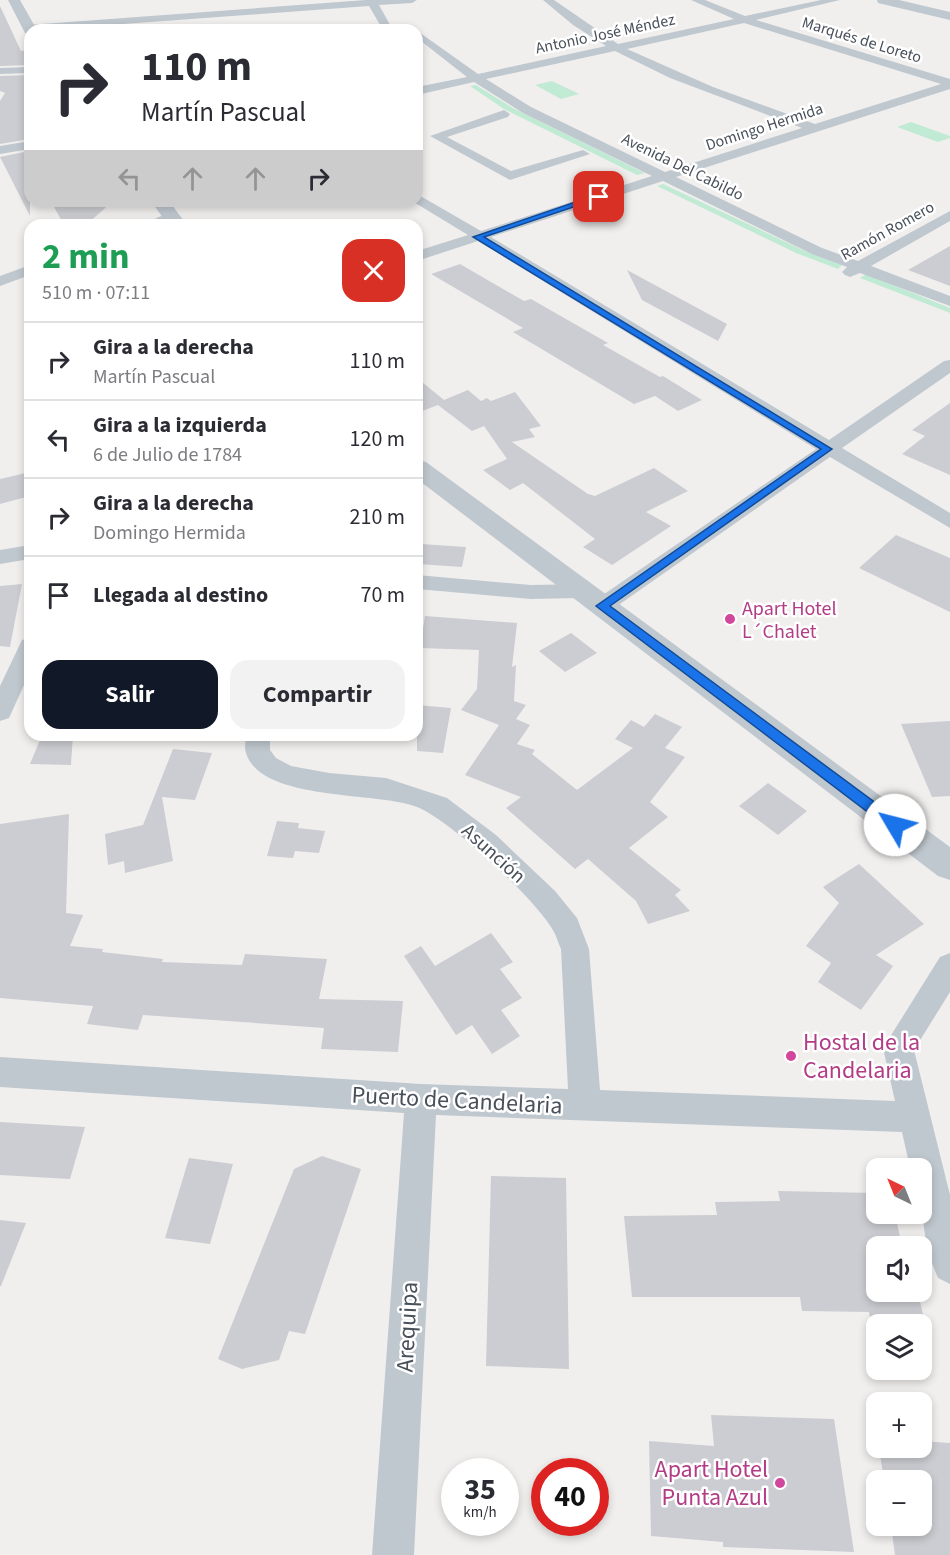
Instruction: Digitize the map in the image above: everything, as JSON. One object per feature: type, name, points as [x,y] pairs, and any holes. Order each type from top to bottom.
[{"type":"street","points":[[14,0],[26,24]]},
{"type":"street","points":[[222,0],[225,18]]},
{"type":"street","points":[[76,24],[225,18],[371,1],[412,0]]},
{"type":"street","points":[[548,0],[574,22],[614,48],[645,64],[813,128]]},
{"type":"street","name":"Marqués de Loreto","points":[[696,0],[745,20],[950,84]]},
{"type":"street","name":"Antonio José Méndez","points":[[423,90],[835,0]]},
{"type":"street","points":[[883,0],[950,16]]},
{"type":"street","points":[[371,1],[384,24]]},
{"type":"street","name":"Avenida Del Cabildo","points":[[392,1],[410,24]]},
{"type":"street","points":[[7,20],[24,25]]},
{"type":"street","name":"Avenida Del Cabildo","points":[[423,36],[476,78],[527,110],[817,251],[950,302]]},
{"type":"street","points":[[0,71],[24,69]]},
{"type":"street","points":[[437,69],[504,114],[588,157],[510,176],[436,136],[504,114]]},
{"type":"street","name":"Domingo Hermida","points":[[423,254],[950,84]]},
{"type":"street","points":[[0,150],[24,146]]},
{"type":"street","name":"Avenida Del Cabildo","points":[[621,174],[661,194]]},
{"type":"street","points":[[423,202],[477,237],[950,522]]},
{"type":"street","name":"Ramón Romero","points":[[841,276],[950,215]]},
{"type":"street","points":[[8,264],[24,270]]},
{"type":"street","points":[[809,264],[863,284]]},
{"type":"street","points":[[0,281],[24,272]]},
{"type":"street","points":[[423,583],[592,598],[827,449],[950,364]]},
{"type":"street","points":[[423,471],[950,866]]},
{"type":"street","points":[[0,557],[24,553]]},
{"type":"street","points":[[0,712],[24,659]]},
{"type":"street","name":"Asunción","points":[[256,741],[261,756],[274,769],[290,777],[385,788],[439,805],[491,848],[550,905],[567,927],[575,949],[585,1106]]},
{"type":"street","points":[[950,966],[897,1048],[950,1266]]},
{"type":"street","name":"Puerto de Candelaria","points":[[0,1072],[421,1099],[914,1117]]},
{"type":"street","name":"Arequipa","points":[[393,1555],[421,1099]]},
{"type":"green space","points":[[552,81],[579,94],[561,99],[535,85]]},
{"type":"green space","points":[[476,85],[513,108],[645,173],[637,175],[504,109],[470,86]]},
{"type":"green space","points":[[911,122],[950,136],[950,138],[938,142],[897,127]]},
{"type":"green space","points":[[663,184],[803,250],[842,265],[838,269],[796,253],[657,186]]},
{"type":"green space","points":[[866,274],[950,308],[950,313],[860,278]]},
{"type":"building","points":[[0,6],[21,51],[24,51],[24,65],[0,66]]},
{"type":"building","points":[[24,75],[24,140],[0,144],[0,101],[5,93],[0,91],[0,76]]},
{"type":"building","points":[[24,152],[24,204],[0,157]]},
{"type":"building","points":[[54,207],[106,207],[93,219],[61,219]]},
{"type":"building","points":[[950,246],[950,286],[908,270]]},
{"type":"building","points":[[460,264],[524,301],[531,299],[608,343],[603,345],[660,377],[663,376],[702,400],[678,411],[655,396],[634,404],[513,332],[523,328],[431,274]]},
{"type":"building","points":[[627,270],[727,324],[718,341],[642,300]]},
{"type":"building","points":[[423,383],[444,400],[468,390],[481,401],[487,398],[491,401],[515,392],[541,426],[529,429],[535,437],[512,442],[588,494],[595,496],[654,468],[688,491],[646,512],[671,526],[612,565],[583,547],[595,539],[523,483],[510,490],[483,470],[507,459],[484,426],[472,431],[438,405],[423,411]]},
{"type":"building","points":[[950,403],[950,475],[902,454],[925,436],[912,430]]},
{"type":"building","points":[[24,473],[24,498],[0,504],[0,479]]},
{"type":"building","points":[[896,535],[950,558],[950,612],[859,568]]},
{"type":"building","points":[[423,544],[466,547],[462,567],[423,564]]},
{"type":"building","points":[[22,584],[10,647],[0,646],[0,586]]},
{"type":"building","points":[[425,616],[517,623],[512,667],[516,665],[514,701],[526,705],[516,719],[530,725],[517,744],[535,750],[532,754],[577,790],[633,748],[615,739],[631,720],[644,727],[655,714],[682,727],[665,748],[685,757],[650,802],[668,817],[629,848],[681,890],[675,895],[690,911],[648,924],[636,901],[588,859],[575,869],[506,808],[521,797],[465,775],[499,725],[461,710],[477,689],[479,650],[423,648]]},
{"type":"building","points":[[571,633],[597,653],[565,672],[539,651]]},
{"type":"building","points":[[423,706],[451,708],[443,753],[417,751],[417,741],[423,741]]},
{"type":"building","points":[[950,721],[950,796],[932,797],[901,724]]},
{"type":"building","points":[[40,741],[73,741],[71,765],[30,764]]},
{"type":"building","points":[[173,749],[212,753],[195,800],[162,797],[173,861],[125,873],[124,861],[108,865],[105,834],[143,825]]},
{"type":"building","points":[[768,783],[807,811],[778,835],[739,806]]},
{"type":"building","points":[[69,814],[66,913],[83,915],[70,946],[163,959],[162,962],[242,965],[245,954],[327,959],[319,999],[403,1001],[398,1052],[321,1049],[324,1028],[143,1015],[138,1030],[87,1024],[93,1006],[0,998],[0,824]]},
{"type":"building","points":[[277,821],[299,823],[298,828],[325,831],[319,853],[295,851],[293,858],[267,856]]},
{"type":"building","points":[[859,864],[924,924],[876,955],[893,966],[861,1010],[818,982],[831,963],[806,946],[839,903],[823,887]]},
{"type":"building","points":[[491,933],[513,962],[500,969],[522,998],[501,1010],[520,1036],[492,1054],[472,1025],[456,1035],[404,956],[421,946],[435,966]]},
{"type":"building","points":[[0,1122],[85,1127],[70,1179],[0,1175]]},
{"type":"building","points":[[322,1156],[361,1169],[305,1334],[289,1331],[279,1360],[242,1369],[218,1359],[294,1169]]},
{"type":"building","points":[[189,1158],[233,1164],[210,1244],[165,1238]]},
{"type":"building","points":[[491,1176],[566,1178],[569,1369],[486,1366]]},
{"type":"building","points":[[778,1191],[866,1193],[866,1224],[897,1224],[900,1236],[866,1236],[866,1302],[920,1302],[923,1314],[802,1311],[800,1297],[632,1297],[624,1216],[717,1215],[715,1202],[780,1201]]},
{"type":"building","points":[[0,1220],[26,1223],[1,1286],[0,1286]]},
{"type":"building","name":"Apart Hotel Punta Azul","points":[[711,1415],[834,1419],[854,1552],[723,1547],[723,1542],[651,1536],[649,1441],[714,1446]]},
{"type":"building","points":[[932,1442],[950,1443],[950,1555],[895,1555],[892,1536],[932,1536],[932,1470],[882,1470],[881,1458],[932,1458]]},
{"type":"place","name":"Apart Hotel L´Chalet","points":[[730,619]]},
{"type":"place","name":"Hostal de la Candelaria","points":[[791,1056]]},
{"type":"place","name":"Apart Hotel Punta Azul","points":[[780,1483]]},
{"type":"route","points":[[599,197],[477,237],[827,449],[602,606],[895,825]]}]
